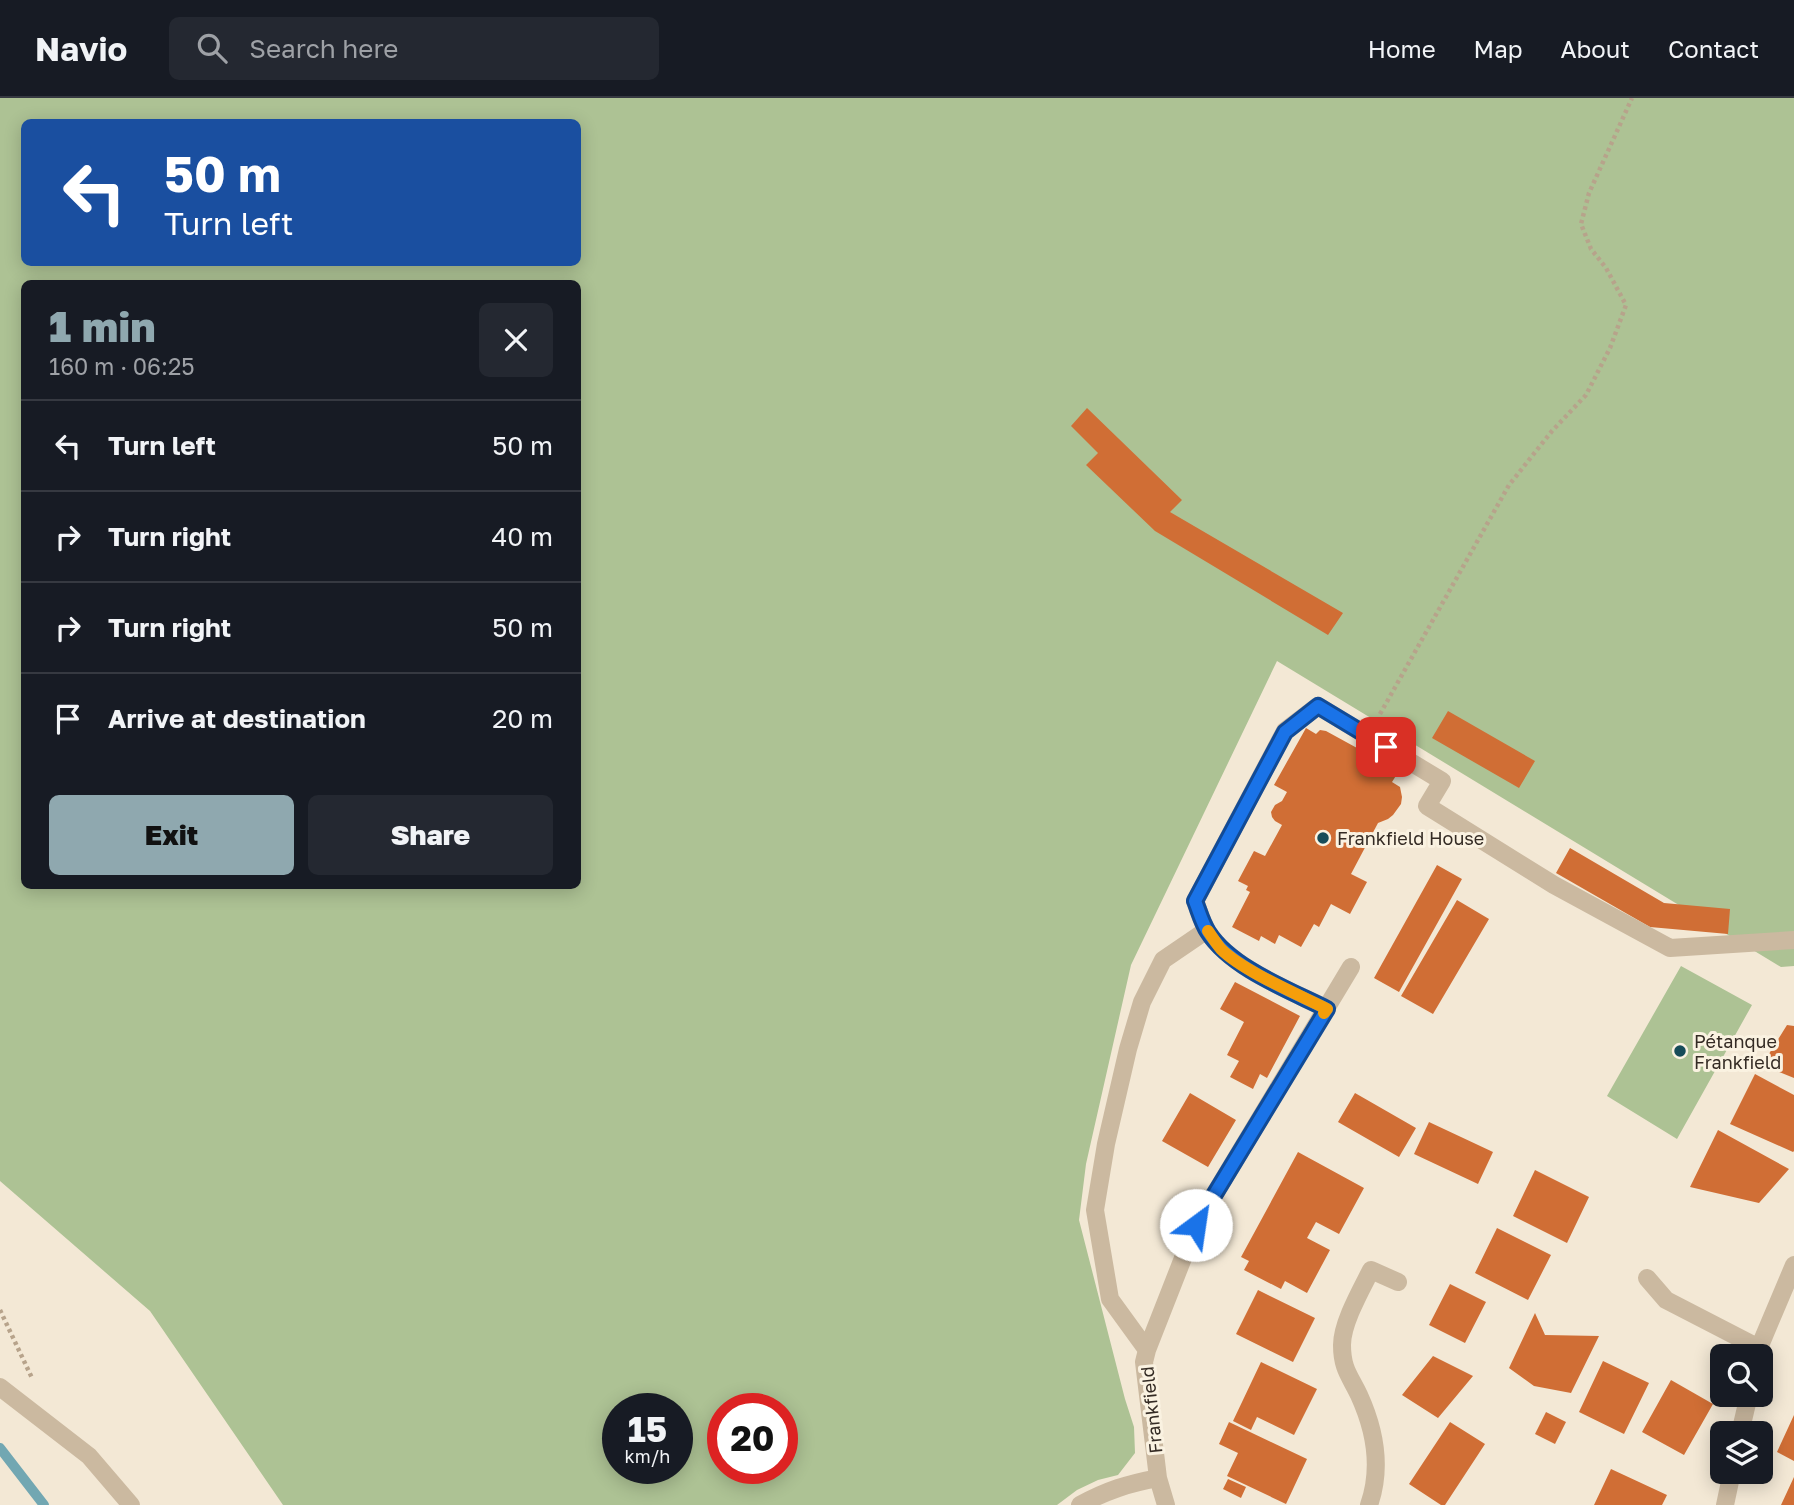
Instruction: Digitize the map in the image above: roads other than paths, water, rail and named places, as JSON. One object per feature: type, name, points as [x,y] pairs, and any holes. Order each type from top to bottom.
[{"type":"street","points":[[1327,1009],[1251,970],[1223,950],[1207,930],[1195,901],[1285,732],[1318,706],[1442,781],[1427,806],[1554,885],[1670,948],[1794,940]]},
{"type":"street","points":[[1147,1350],[1110,1300],[1095,1210],[1106,1144],[1128,1049],[1142,1003],[1163,960],[1207,930]]},
{"type":"street","name":"Frankfield","points":[[1166,1505],[1158,1478],[1144,1362],[1147,1350],[1196,1225],[1350,967]]},
{"type":"street","points":[[1761,1344],[1794,1265]]},
{"type":"street","points":[[1369,1505],[1377,1459],[1370,1421],[1345,1369],[1342,1343],[1351,1312],[1371,1270],[1398,1282]]},
{"type":"street","points":[[1647,1278],[1666,1300],[1744,1344]]},
{"type":"street","points":[[0,1387],[89,1456],[131,1505]]},
{"type":"street","name":"Frankfield","points":[[1080,1505],[1123,1485],[1158,1478]]},
{"type":"street","points":[[1725,1505],[1729,1484]]},
{"type":"waterway","points":[[0,1448],[44,1505]]},
{"type":"place","name":"Frankfield House","points":[[1323,838]]},
{"type":"place","name":"Pétanque Frankfield","points":[[1680,1051]]}]
